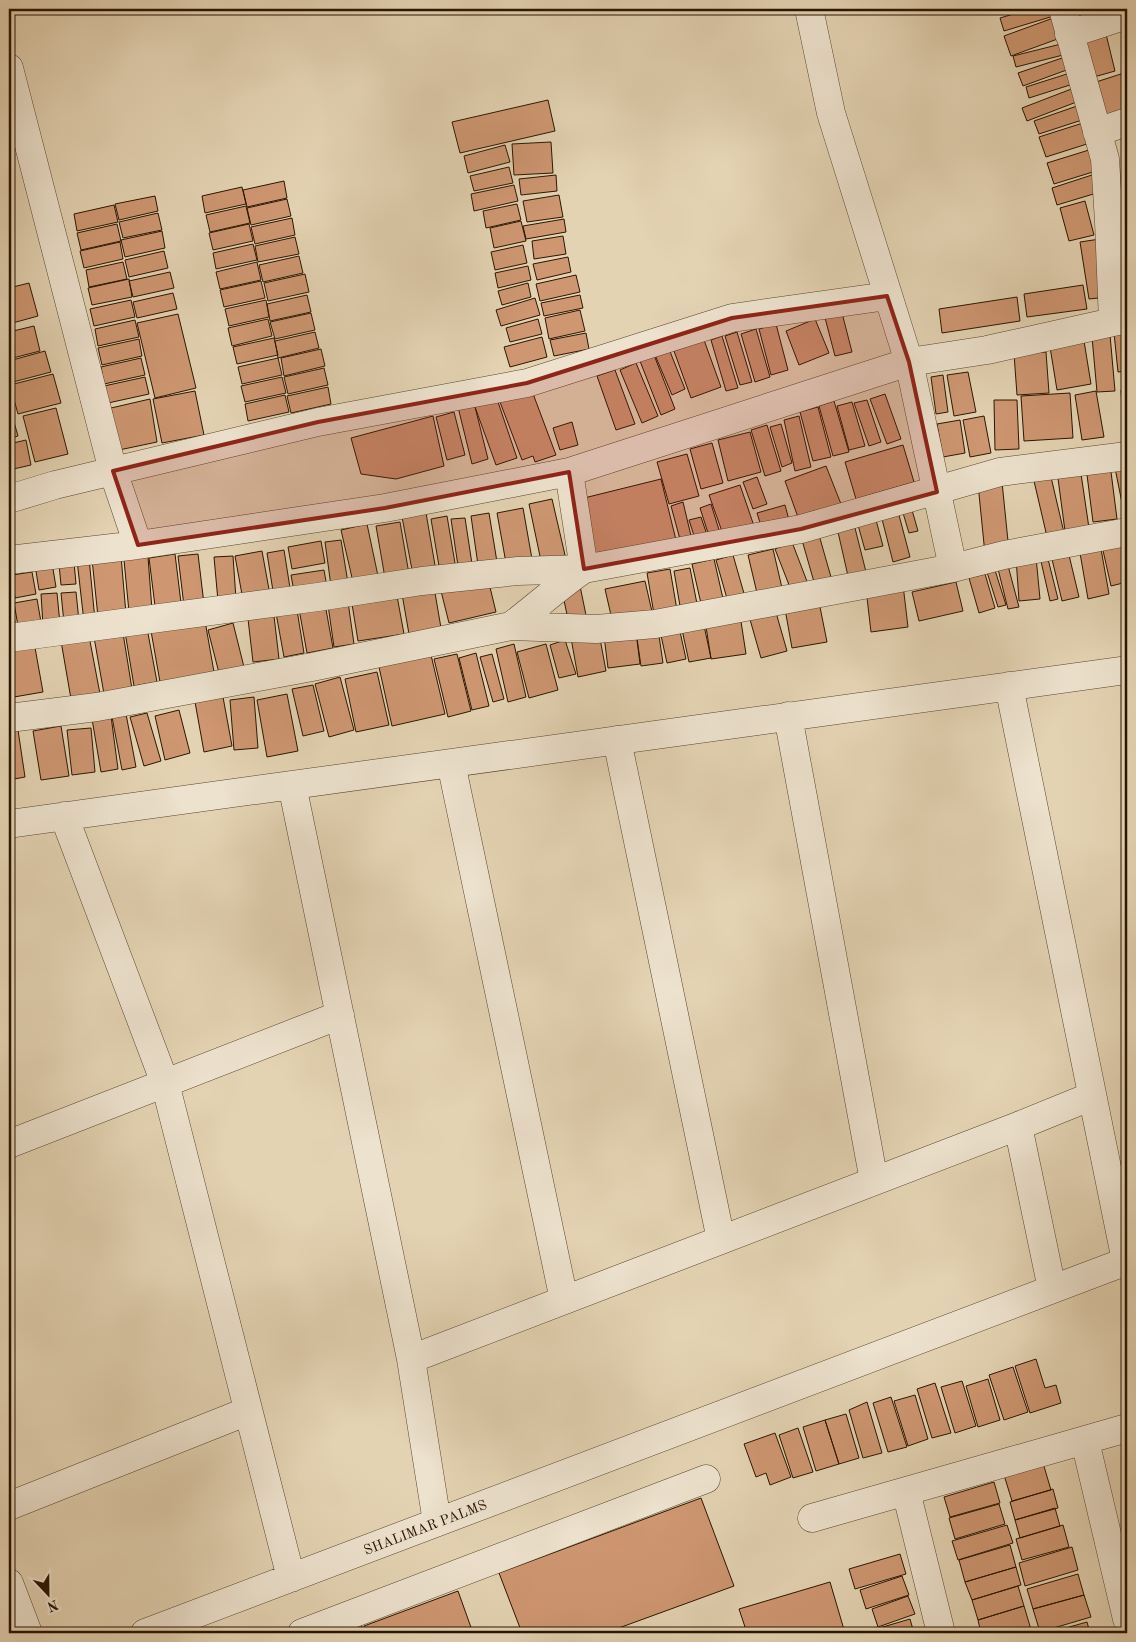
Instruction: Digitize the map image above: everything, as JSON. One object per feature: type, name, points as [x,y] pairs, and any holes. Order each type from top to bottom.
[{"type":"street","points":[[810,9],[831,113],[909,362],[953,568]]},
{"type":"street","points":[[9,560],[138,545],[385,508],[569,472],[909,362],[988,350],[1120,321],[1118,220],[1105,159],[1066,21],[1127,15]]},
{"type":"street","points":[[9,68],[113,471],[138,545]]},
{"type":"street","points":[[1097,132],[1127,122]]},
{"type":"street","points":[[9,499],[55,485],[318,422],[526,383],[732,318],[887,296]]},
{"type":"street","points":[[9,638],[318,597],[422,581],[518,571],[584,568],[801,529],[937,492],[1000,472],[1127,456]]},
{"type":"street","points":[[569,472],[584,568]]},
{"type":"street","points":[[9,718],[97,707],[511,626],[596,629],[655,624],[953,568],[1004,555],[1127,532]]},
{"type":"street","points":[[511,626],[584,568]]},
{"type":"street","points":[[9,824],[1127,670]]},
{"type":"street","points":[[1009,686],[1127,1261]]},
{"type":"street","points":[[788,716],[874,1181]]},
{"type":"street","points":[[617,740],[721,1240]]},
{"type":"street","points":[[452,763],[564,1300]]},
{"type":"street","points":[[292,785],[411,1359],[437,1522]]},
{"type":"street","points":[[64,816],[165,1083],[291,1578]]},
{"type":"street","points":[[11,1137],[165,1083],[340,1015]]},
{"type":"street","points":[[411,1359],[1092,1096]]},
{"type":"street","points":[[1018,1126],[1052,1290]]},
{"type":"street","name":"SHALIMAR PALMS","points":[[145,1633],[1127,1261]]},
{"type":"street","points":[[9,1506],[248,1411]]},
{"type":"street","points":[[812,1518],[1127,1428]]},
{"type":"street","points":[[1085,1441],[1127,1619]]},
{"type":"street","points":[[302,1633],[706,1479]]},
{"type":"street","points":[[906,1491],[941,1633]]},
{"type":"street","points":[[9,1583],[28,1633]]},
{"type":"highlighted area","points":[[887,296],[909,362],[937,492],[801,529],[584,569],[569,472],[385,508],[138,545],[113,471],[318,422],[527,383],[732,318]]},
{"type":"building","points":[[1030,9],[1055,9],[1057,15],[1004,31],[1000,18]]},
{"type":"building","points":[[1080,9],[1093,9],[1095,16],[1083,20]]},
{"type":"building","points":[[1056,17],[1063,37],[1011,56],[1004,36]]},
{"type":"building","points":[[1105,30],[1115,71],[1094,77],[1084,36]]},
{"type":"building","points":[[1065,43],[1067,54],[1016,67],[1013,56]]},
{"type":"building","points":[[1068,56],[1072,68],[1023,86],[1018,73]]},
{"type":"building","points":[[1127,72],[1127,112],[1106,120],[1093,83]]},
{"type":"building","points":[[1070,73],[1073,84],[1029,98],[1026,87]]},
{"type":"building","points":[[1074,88],[1079,101],[1027,121],[1022,108]]},
{"type":"building","points":[[548,100],[555,131],[460,153],[452,122]]},
{"type":"building","points":[[1077,106],[1082,120],[1039,134],[1034,121]]},
{"type":"building","points":[[1083,123],[1090,143],[1046,157],[1039,137]]},
{"type":"building","points":[[551,142],[553,173],[514,175],[512,144]]},
{"type":"building","points":[[505,145],[510,162],[468,173],[464,156]]},
{"type":"building","points":[[1089,150],[1096,171],[1054,184],[1047,163]]},
{"type":"building","points":[[509,167],[513,183],[474,191],[470,176]]},
{"type":"building","points":[[1095,174],[1100,192],[1057,205],[1052,188]]},
{"type":"building","points":[[556,175],[557,191],[521,195],[519,179]]},
{"type":"building","points":[[284,181],[287,198],[247,207],[243,190]]},
{"type":"building","points":[[514,185],[518,201],[474,211],[471,194]]},
{"type":"building","points":[[242,187],[246,204],[205,213],[202,196]]},
{"type":"building","points":[[559,195],[563,217],[527,222],[523,201]]},
{"type":"building","points":[[155,196],[158,211],[119,220],[115,204]]},
{"type":"building","points":[[287,199],[291,216],[251,225],[247,208]]},
{"type":"building","points":[[1085,201],[1094,235],[1069,241],[1060,208]]},
{"type":"building","points":[[517,204],[521,220],[486,228],[483,211]]},
{"type":"building","points":[[114,205],[118,222],[77,231],[74,214]]},
{"type":"building","points":[[246,206],[250,223],[210,232],[206,215]]},
{"type":"building","points":[[158,213],[162,230],[123,238],[119,222]]},
{"type":"building","points":[[292,218],[295,235],[255,244],[251,227]]},
{"type":"building","points":[[564,219],[566,232],[526,239],[523,226]]},
{"type":"building","points":[[521,221],[526,241],[494,248],[490,228]]},
{"type":"building","points":[[117,224],[121,241],[81,250],[77,233]]},
{"type":"building","points":[[249,224],[253,241],[213,250],[209,233]]},
{"type":"building","points":[[162,231],[165,248],[125,257],[121,240]]},
{"type":"building","points":[[563,236],[566,254],[534,259],[532,241]]},
{"type":"building","points":[[295,237],[299,254],[258,262],[255,246]]},
{"type":"building","points":[[1100,239],[1108,297],[1089,299],[1080,242]]},
{"type":"building","points":[[120,242],[123,259],[84,268],[80,251]]},
{"type":"building","points":[[253,244],[257,260],[216,269],[213,253]]},
{"type":"building","points":[[523,245],[527,263],[495,270],[491,252]]},
{"type":"building","points":[[1127,248],[1127,303],[1120,303],[1116,249]]},
{"type":"building","points":[[164,251],[168,268],[129,277],[125,260]]},
{"type":"building","points":[[299,256],[303,273],[263,282],[259,265]]},
{"type":"building","points":[[568,257],[571,272],[537,280],[533,264]]},
{"type":"building","points":[[123,262],[127,279],[89,287],[86,270]]},
{"type":"building","points":[[257,262],[261,280],[220,289],[216,272]]},
{"type":"building","points":[[528,266],[531,280],[498,288],[495,273]]},
{"type":"building","points":[[170,272],[174,288],[133,297],[129,281]]},
{"type":"building","points":[[305,274],[309,292],[268,301],[264,283]]},
{"type":"building","points":[[576,275],[580,292],[540,301],[536,284]]},
{"type":"building","points":[[129,279],[132,297],[92,305],[88,288]]},
{"type":"building","points":[[261,281],[265,298],[224,307],[220,290]]},
{"type":"building","points":[[29,283],[38,316],[9,324],[9,288]]},
{"type":"building","points":[[528,283],[531,297],[502,305],[498,291]]},
{"type":"building","points":[[1083,285],[1087,309],[1027,317],[1024,294]]},
{"type":"building","points":[[173,293],[177,309],[137,318],[133,302]]},
{"type":"building","points":[[307,295],[311,312],[270,321],[267,304]]},
{"type":"building","points":[[580,295],[583,308],[544,316],[541,303]]},
{"type":"building","points":[[1017,297],[1020,321],[942,333],[939,309]]},
{"type":"building","points":[[535,298],[540,315],[501,326],[496,310]]},
{"type":"building","points":[[131,300],[135,317],[94,326],[90,309]]},
{"type":"building","points":[[266,300],[269,317],[229,326],[225,309]]},
{"type":"building","points":[[841,309],[852,352],[835,356],[824,314]]},
{"type":"building","points":[[580,310],[585,331],[549,339],[545,318]]},
{"type":"building","points":[[311,313],[315,330],[275,339],[270,322]]},
{"type":"building","points":[[178,314],[196,388],[155,398],[137,323]]},
{"type":"building","points":[[268,319],[272,336],[232,346],[228,328]]},
{"type":"building","points":[[538,319],[542,334],[510,342],[506,328]]},
{"type":"building","points":[[815,319],[829,353],[799,365],[786,331]]},
{"type":"building","points":[[135,320],[139,337],[98,346],[95,329]]},
{"type":"building","points":[[776,324],[788,370],[771,375],[759,329]]},
{"type":"building","points":[[34,326],[40,351],[9,359],[9,332]]},
{"type":"building","points":[[756,329],[770,377],[755,382],[741,334]]},
{"type":"building","points":[[315,332],[319,348],[278,358],[275,341]]},
{"type":"building","points":[[737,332],[752,382],[740,385],[725,336]]},
{"type":"building","points":[[1127,332],[1127,371],[1118,372],[1114,333]]},
{"type":"building","points":[[586,333],[589,349],[554,356],[550,340]]},
{"type":"building","points":[[1110,335],[1115,391],[1097,392],[1092,337]]},
{"type":"building","points":[[722,336],[738,388],[726,391],[711,340]]},
{"type":"building","points":[[542,337],[547,357],[510,367],[504,347]]},
{"type":"building","points":[[274,338],[278,355],[237,364],[233,347]]},
{"type":"building","points":[[139,339],[142,356],[102,365],[98,348]]},
{"type":"building","points":[[704,340],[721,387],[691,398],[674,351]]},
{"type":"building","points":[[1084,341],[1091,384],[1057,390],[1050,347]]},
{"type":"building","points":[[321,349],[325,366],[284,376],[281,358]]},
{"type":"building","points":[[669,349],[685,389],[672,395],[655,355]]},
{"type":"building","points":[[45,351],[51,372],[13,382],[9,361]]},
{"type":"building","points":[[1046,352],[1049,393],[1017,395],[1014,354]]},
{"type":"building","points":[[654,355],[675,409],[661,415],[640,361]]},
{"type":"building","points":[[141,358],[145,375],[104,384],[101,367]]},
{"type":"building","points":[[278,358],[282,375],[242,384],[238,367]]},
{"type":"building","points":[[636,363],[658,416],[642,423],[620,370]]},
{"type":"building","points":[[324,368],[328,385],[288,394],[284,377]]},
{"type":"building","points":[[615,370],[635,424],[616,430],[597,376]]},
{"type":"building","points":[[968,372],[976,412],[954,416],[947,375]]},
{"type":"building","points":[[53,374],[61,403],[18,414],[10,385]]},
{"type":"building","points":[[943,375],[948,412],[936,414],[931,377]]},
{"type":"building","points":[[145,377],[149,394],[108,403],[104,386]]},
{"type":"building","points":[[282,377],[286,393],[245,402],[241,386]]},
{"type":"building","points":[[328,387],[331,404],[291,413],[287,396]]},
{"type":"building","points":[[1121,390],[1127,390],[1127,436],[1124,436]]},
{"type":"building","points":[[195,391],[204,435],[162,443],[153,399]]},
{"type":"building","points":[[532,391],[556,455],[535,462],[533,456],[522,460],[500,402]]},
{"type":"building","points":[[1096,391],[1104,437],[1082,440],[1075,395]]},
{"type":"building","points":[[1070,393],[1073,438],[1024,441],[1021,396]]},
{"type":"building","points":[[885,394],[901,439],[887,444],[870,399]]},
{"type":"building","points":[[285,395],[289,412],[248,421],[245,404]]},
{"type":"building","points":[[150,399],[157,442],[119,450],[111,408]]},
{"type":"building","points":[[497,399],[517,458],[496,465],[475,407]]},
{"type":"building","points":[[867,400],[881,442],[869,446],[854,403]]},
{"type":"building","points":[[994,400],[1017,400],[1019,449],[995,450]]},
{"type":"building","points":[[834,401],[849,452],[833,456],[819,406]]},
{"type":"building","points":[[852,402],[865,446],[849,450],[837,406]]},
{"type":"building","points":[[474,403],[488,459],[472,464],[458,407]]},
{"type":"building","points":[[818,407],[831,457],[813,461],[800,412]]},
{"type":"building","points":[[56,408],[68,454],[35,462],[23,416]]},
{"type":"building","points":[[454,412],[465,455],[447,460],[436,417]]},
{"type":"building","points":[[12,415],[18,436],[9,439],[9,416]]},
{"type":"building","points":[[433,416],[444,466],[396,479],[361,474],[351,438]]},
{"type":"building","points":[[799,416],[811,467],[795,471],[784,420]]},
{"type":"building","points":[[984,416],[991,453],[970,457],[963,420]]},
{"type":"building","points":[[960,420],[965,453],[943,457],[937,424]]},
{"type":"building","points":[[572,422],[578,445],[560,450],[553,428]]},
{"type":"building","points":[[781,424],[792,463],[782,467],[770,427]]},
{"type":"building","points":[[767,425],[781,471],[765,476],[751,430]]},
{"type":"building","points":[[750,432],[761,472],[728,481],[718,440]]},
{"type":"building","points":[[26,440],[31,465],[9,470],[9,444]]},
{"type":"building","points":[[712,443],[723,483],[701,489],[690,449]]},
{"type":"building","points":[[903,445],[914,482],[856,499],[845,462]]},
{"type":"building","points":[[687,454],[699,496],[669,504],[657,462]]},
{"type":"building","points":[[1110,464],[1117,519],[1093,522],[1086,467]]},
{"type":"building","points":[[1127,465],[1127,518],[1125,518],[1115,468]]},
{"type":"building","points":[[826,466],[841,504],[799,520],[785,481]]},
{"type":"building","points":[[1080,467],[1089,528],[1065,531],[1057,471]]},
{"type":"building","points":[[757,477],[767,504],[753,509],[743,482]]},
{"type":"building","points":[[1051,477],[1065,537],[1048,541],[1034,481]]},
{"type":"building","points":[[661,479],[676,540],[590,560],[576,500]]},
{"type":"building","points":[[1002,482],[1009,551],[985,554],[978,484]]},
{"type":"building","points":[[740,485],[754,526],[724,537],[709,495]]},
{"type":"building","points":[[552,499],[565,555],[541,561],[529,504]]},
{"type":"building","points":[[683,502],[692,540],[681,543],[671,506]]},
{"type":"building","points":[[711,504],[720,533],[709,536],[700,508]]},
{"type":"building","points":[[785,505],[789,520],[762,529],[757,513]]},
{"type":"building","points":[[523,508],[532,559],[506,563],[497,513]]},
{"type":"building","points":[[912,510],[918,531],[909,533],[903,513]]},
{"type":"building","points":[[426,513],[436,571],[413,575],[402,517]]},
{"type":"building","points":[[489,513],[497,562],[478,565],[471,516]]},
{"type":"building","points":[[899,515],[910,557],[893,562],[882,519]]},
{"type":"building","points":[[447,516],[456,569],[440,572],[431,519]]},
{"type":"building","points":[[701,517],[709,541],[697,545],[689,520]]},
{"type":"building","points":[[465,518],[472,564],[458,566],[451,519]]},
{"type":"building","points":[[876,520],[883,546],[865,550],[858,525]]},
{"type":"building","points":[[400,522],[409,574],[385,578],[376,526]]},
{"type":"building","points":[[367,524],[378,576],[353,582],[341,530]]},
{"type":"building","points":[[855,528],[866,572],[848,576],[838,532]]},
{"type":"building","points":[[819,535],[831,577],[814,582],[802,540]]},
{"type":"building","points":[[341,540],[348,583],[331,586],[325,542]]},
{"type":"building","points":[[321,541],[325,563],[292,569],[288,547]]},
{"type":"building","points":[[1124,541],[1127,556],[1127,582],[1111,586],[1102,546]]},
{"type":"building","points":[[792,542],[808,584],[791,590],[775,549]]},
{"type":"building","points":[[773,549],[782,588],[757,593],[748,555]]},
{"type":"building","points":[[1101,549],[1109,594],[1088,599],[1080,553]]},
{"type":"building","points":[[284,550],[290,588],[273,591],[267,553]]},
{"type":"building","points":[[262,551],[270,595],[243,600],[235,556]]},
{"type":"building","points":[[1068,551],[1079,597],[1062,601],[1051,555]]},
{"type":"building","points":[[175,554],[181,603],[155,606],[149,558]]},
{"type":"building","points":[[198,554],[204,604],[184,606],[178,556]]},
{"type":"building","points":[[733,555],[747,604],[730,609],[716,560]]},
{"type":"building","points":[[1047,555],[1058,599],[1050,601],[1040,557]]},
{"type":"building","points":[[121,556],[126,614],[98,617],[92,559]]},
{"type":"building","points":[[233,556],[236,599],[218,601],[214,557]]},
{"type":"building","points":[[148,557],[152,610],[129,612],[124,560]]},
{"type":"building","points":[[1036,557],[1040,599],[1019,601],[1016,558]]},
{"type":"building","points":[[89,558],[95,620],[84,622],[77,560]]},
{"type":"building","points":[[714,559],[724,603],[702,608],[692,564]]},
{"type":"building","points":[[74,562],[76,584],[61,585],[59,564]]},
{"type":"building","points":[[1007,562],[1019,607],[1008,609],[997,565]]},
{"type":"building","points":[[52,563],[56,587],[39,590],[35,565]]},
{"type":"building","points":[[994,567],[1006,605],[998,607],[986,569]]},
{"type":"building","points":[[690,568],[698,609],[681,612],[674,571]]},
{"type":"building","points":[[670,569],[677,610],[654,614],[647,573]]},
{"type":"building","points":[[324,570],[327,587],[294,592],[291,575]]},
{"type":"building","points":[[32,572],[36,594],[15,598],[12,575]]},
{"type":"building","points":[[985,574],[995,608],[979,613],[969,578]]},
{"type":"building","points":[[9,576],[11,576],[13,602],[9,602]]},
{"type":"building","points":[[488,579],[496,612],[449,623],[441,591]]},
{"type":"building","points":[[645,581],[653,616],[613,624],[605,589]]},
{"type":"building","points":[[956,582],[963,611],[919,621],[912,592]]},
{"type":"building","points":[[903,585],[908,627],[871,632],[866,589]]},
{"type":"building","points":[[580,586],[587,620],[569,624],[562,591]]},
{"type":"building","points":[[434,587],[441,628],[409,634],[402,594]]},
{"type":"building","points":[[76,592],[79,621],[64,623],[61,593]]},
{"type":"building","points":[[57,593],[60,624],[43,625],[41,594]]},
{"type":"building","points":[[397,596],[404,634],[358,641],[352,604]]},
{"type":"building","points":[[37,599],[41,622],[18,626],[14,603]]},
{"type":"building","points":[[348,602],[354,644],[334,647],[328,605]]},
{"type":"building","points":[[819,602],[827,642],[792,648],[785,609]]},
{"type":"building","points":[[325,604],[333,648],[307,653],[299,609]]},
{"type":"building","points":[[13,605],[15,623],[9,623],[9,606]]},
{"type":"building","points":[[775,609],[787,651],[761,658],[749,616]]},
{"type":"building","points":[[297,610],[304,653],[284,657],[276,613]]},
{"type":"building","points":[[740,615],[746,654],[711,659],[705,620]]},
{"type":"building","points":[[274,616],[279,659],[253,662],[248,619]]},
{"type":"building","points":[[205,621],[214,672],[160,682],[151,631]]},
{"type":"building","points":[[703,621],[711,658],[689,662],[681,625]]},
{"type":"building","points":[[233,623],[244,667],[219,673],[208,630]]},
{"type":"building","points":[[679,627],[686,659],[667,663],[660,631]]},
{"type":"building","points":[[147,628],[157,682],[134,686],[125,632]]},
{"type":"building","points":[[658,629],[663,663],[641,666],[636,632]]},
{"type":"building","points":[[636,632],[640,664],[608,668],[604,636]]},
{"type":"building","points":[[123,633],[132,689],[104,694],[94,637]]},
{"type":"building","points":[[599,633],[606,671],[578,677],[571,638]]},
{"type":"building","points":[[89,636],[100,694],[71,699],[61,641]]},
{"type":"building","points":[[565,640],[576,674],[559,678],[550,645]]},
{"type":"building","points":[[34,642],[43,692],[14,697],[9,666],[9,647]]},
{"type":"building","points":[[514,644],[526,697],[508,702],[496,649]]},
{"type":"building","points":[[546,644],[558,690],[529,698],[517,652]]},
{"type":"building","points":[[476,653],[489,706],[472,710],[459,658]]},
{"type":"building","points":[[457,654],[471,711],[448,717],[434,659]]},
{"type":"building","points":[[492,654],[504,699],[493,702],[480,657]]},
{"type":"building","points":[[431,655],[445,714],[392,726],[379,667]]},
{"type":"building","points":[[9,670],[13,698],[9,699]]},
{"type":"building","points":[[377,672],[389,725],[356,732],[345,679]]},
{"type":"building","points":[[340,677],[354,730],[329,737],[315,684]]},
{"type":"building","points":[[313,685],[324,731],[303,736],[292,689]]},
{"type":"building","points":[[287,694],[298,751],[267,757],[257,700]]},
{"type":"building","points":[[223,697],[232,746],[204,752],[195,702]]},
{"type":"building","points":[[254,697],[258,748],[234,750],[230,700]]},
{"type":"building","points":[[179,710],[190,753],[165,760],[155,716]]},
{"type":"building","points":[[147,713],[161,761],[144,766],[130,717]]},
{"type":"building","points":[[126,714],[136,767],[122,770],[112,717]]},
{"type":"building","points":[[111,716],[118,769],[101,772],[92,719]]},
{"type":"building","points":[[61,726],[69,776],[41,780],[33,731]]},
{"type":"building","points":[[91,728],[95,772],[72,775],[67,730]]},
{"type":"building","points":[[18,730],[25,777],[9,780],[9,731]]},
{"type":"building","points":[[1036,1359],[1045,1388],[1056,1385],[1061,1403],[1030,1413],[1015,1366]]},
{"type":"building","points":[[1013,1367],[1028,1412],[1004,1420],[989,1375]]},
{"type":"building","points":[[988,1379],[1000,1420],[978,1427],[966,1386]]},
{"type":"building","points":[[962,1381],[976,1426],[955,1433],[941,1387]]},
{"type":"building","points":[[935,1383],[951,1433],[932,1438],[917,1389]]},
{"type":"building","points":[[915,1395],[928,1439],[908,1446],[894,1401]]},
{"type":"building","points":[[891,1397],[907,1447],[888,1452],[873,1403]]},
{"type":"building","points":[[867,1402],[882,1453],[863,1458],[849,1410]]},
{"type":"building","points":[[846,1414],[859,1458],[839,1464],[825,1420]]},
{"type":"building","points":[[825,1420],[839,1464],[816,1471],[803,1427]]},
{"type":"building","points":[[798,1428],[813,1472],[793,1478],[779,1435]]},
{"type":"building","points":[[775,1433],[791,1477],[770,1485],[766,1473],[756,1477],[744,1444]]},
{"type":"building","points":[[1043,1463],[1051,1490],[1012,1501],[1004,1475]]},
{"type":"building","points":[[994,1482],[1000,1503],[950,1517],[944,1497]]},
{"type":"building","points":[[1053,1489],[1058,1508],[1015,1520],[1010,1502]]},
{"type":"building","points":[[701,1498],[734,1586],[605,1633],[522,1633],[499,1573]]},
{"type":"building","points":[[999,1504],[1005,1524],[955,1539],[949,1518]]},
{"type":"building","points":[[1055,1508],[1060,1526],[1020,1538],[1015,1520]]},
{"type":"building","points":[[1007,1525],[1013,1543],[958,1560],[952,1541]]},
{"type":"building","points":[[1063,1525],[1069,1547],[1022,1560],[1016,1539]]},
{"type":"building","points":[[1010,1545],[1016,1567],[965,1582],[959,1560]]},
{"type":"building","points":[[1072,1547],[1078,1570],[1025,1586],[1019,1563]]},
{"type":"building","points":[[900,1554],[906,1574],[855,1589],[849,1569]]},
{"type":"building","points":[[1016,1567],[1021,1585],[972,1600],[965,1582]]},
{"type":"building","points":[[1078,1574],[1084,1595],[1033,1609],[1027,1589]]},
{"type":"building","points":[[902,1576],[909,1595],[866,1609],[860,1590]]},
{"type":"building","points":[[830,1582],[845,1633],[747,1633],[739,1609]]},
{"type":"building","points":[[1018,1586],[1024,1606],[978,1620],[972,1600]]},
{"type":"building","points":[[458,1591],[473,1633],[366,1633],[364,1626]]},
{"type":"building","points":[[1084,1595],[1091,1617],[1040,1632],[1033,1609]]},
{"type":"building","points":[[908,1596],[915,1614],[878,1627],[872,1609]]},
{"type":"building","points":[[1024,1606],[1032,1633],[981,1633],[978,1620]]},
{"type":"building","points":[[910,1619],[914,1633],[878,1633],[876,1629]]},
{"type":"building","points":[[1087,1622],[1090,1633],[1048,1633]]},
{"type":"building","points":[[361,1624],[364,1633],[335,1633]]}]
